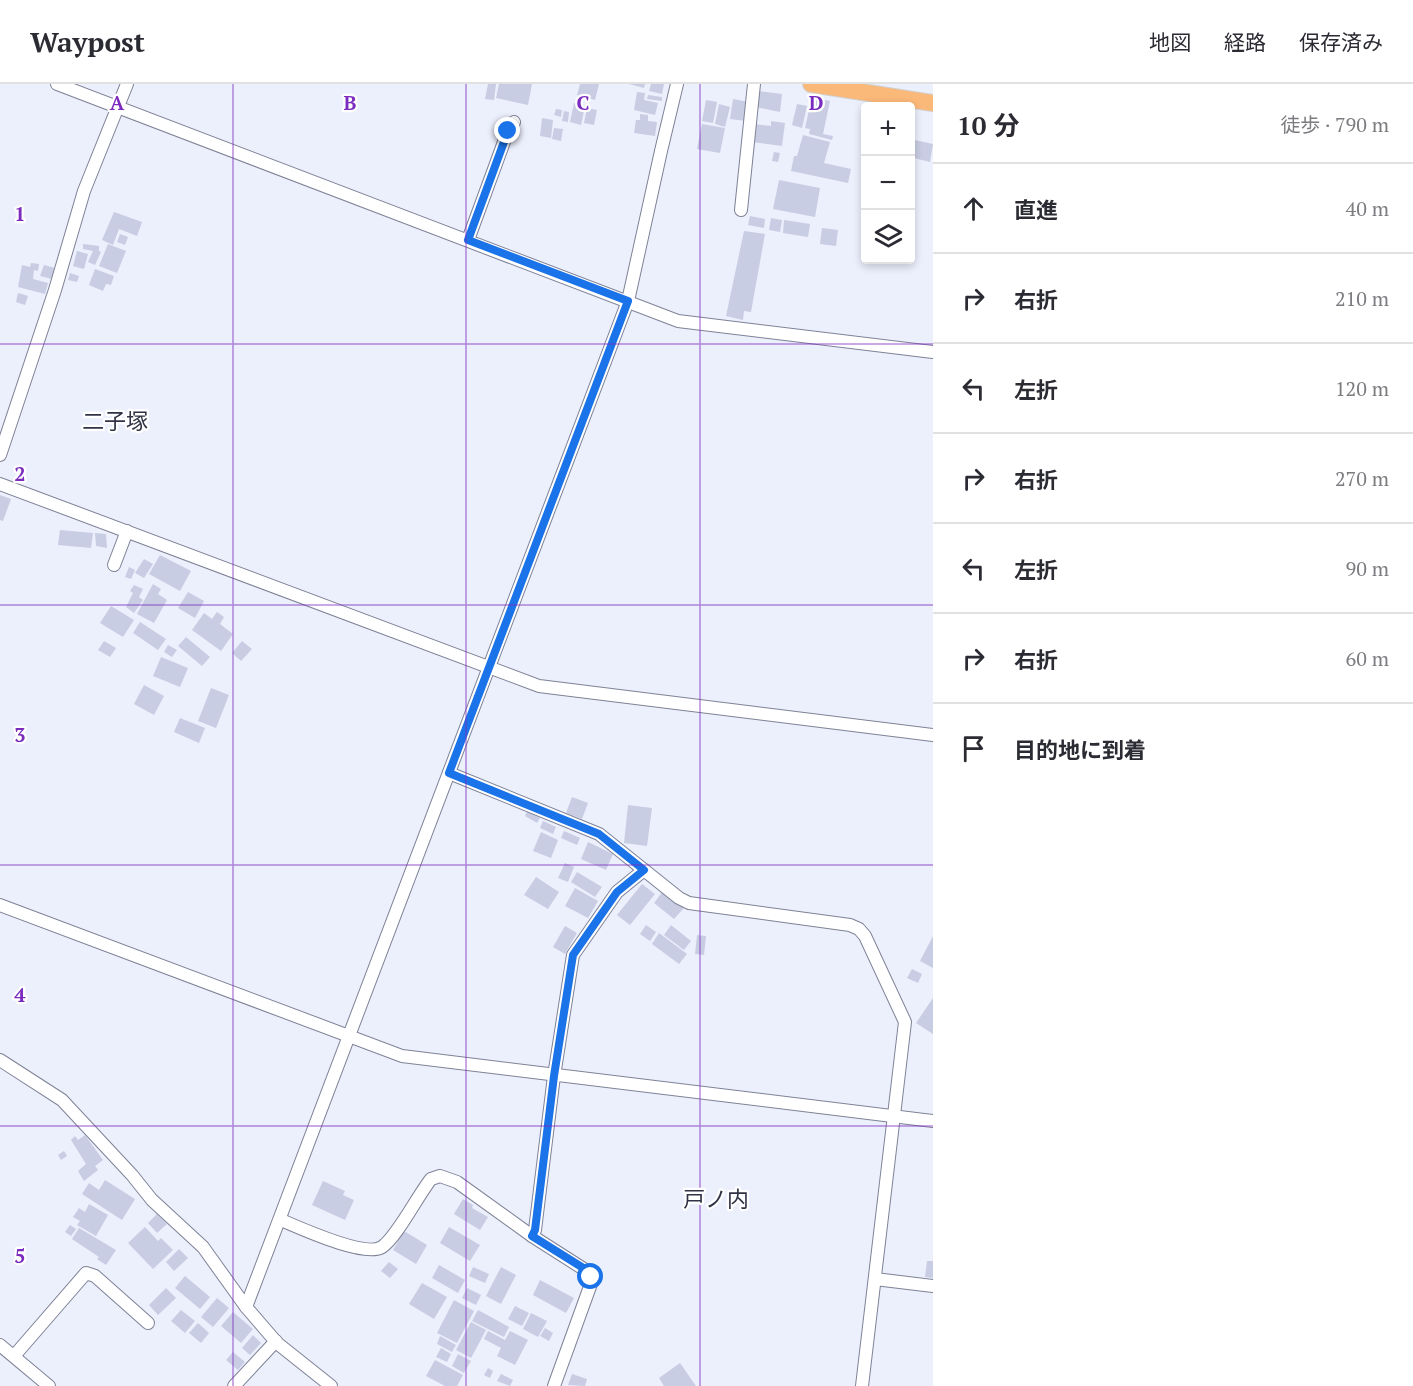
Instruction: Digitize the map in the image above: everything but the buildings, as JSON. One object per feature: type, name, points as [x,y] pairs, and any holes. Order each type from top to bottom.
[{"type":"main road","points":[[811,84],[933,103]]},
{"type":"street","points":[[57,84],[678,321],[933,352]]},
{"type":"street","points":[[0,455],[55,290],[84,191],[127,84]]},
{"type":"street","points":[[246,1307],[281,1220],[628,301],[677,84]]},
{"type":"street","points":[[741,210],[754,84]]},
{"type":"street","points":[[468,240],[508,131],[514,122]]},
{"type":"street","points":[[0,484],[488,668],[551,689],[933,735]]},
{"type":"street","points":[[114,565],[127,531]]},
{"type":"street","points":[[449,773],[599,834],[679,898],[689,903],[850,925],[859,929],[865,936],[905,1022],[862,1386]]},
{"type":"street","points":[[532,1236],[535,1230],[554,1076],[573,955],[617,892],[644,870]]},
{"type":"street","points":[[0,904],[413,1059],[933,1121]]},
{"type":"street","points":[[0,1060],[62,1100],[132,1175],[152,1200],[203,1247],[246,1307],[276,1341],[331,1386]]},
{"type":"street","points":[[281,1220],[360,1249],[375,1251],[393,1236],[431,1179],[440,1176],[457,1182],[532,1236],[588,1271],[592,1281],[554,1386]]},
{"type":"street","points":[[14,1356],[86,1273],[95,1276],[148,1323]]},
{"type":"street","points":[[875,1279],[933,1286]]},
{"type":"street","points":[[234,1386],[276,1341]]},
{"type":"street","points":[[0,1345],[50,1386]]},
{"type":"district","name":"二子塚","points":[[115,420]]},
{"type":"district","name":"戸ノ内","points":[[716,1198]]},
{"type":"route","points":[[508,131],[468,240],[628,301],[449,773],[599,834],[644,870],[617,892],[579,945],[571,961],[535,1230],[532,1236],[588,1271],[591,1277]]}]
